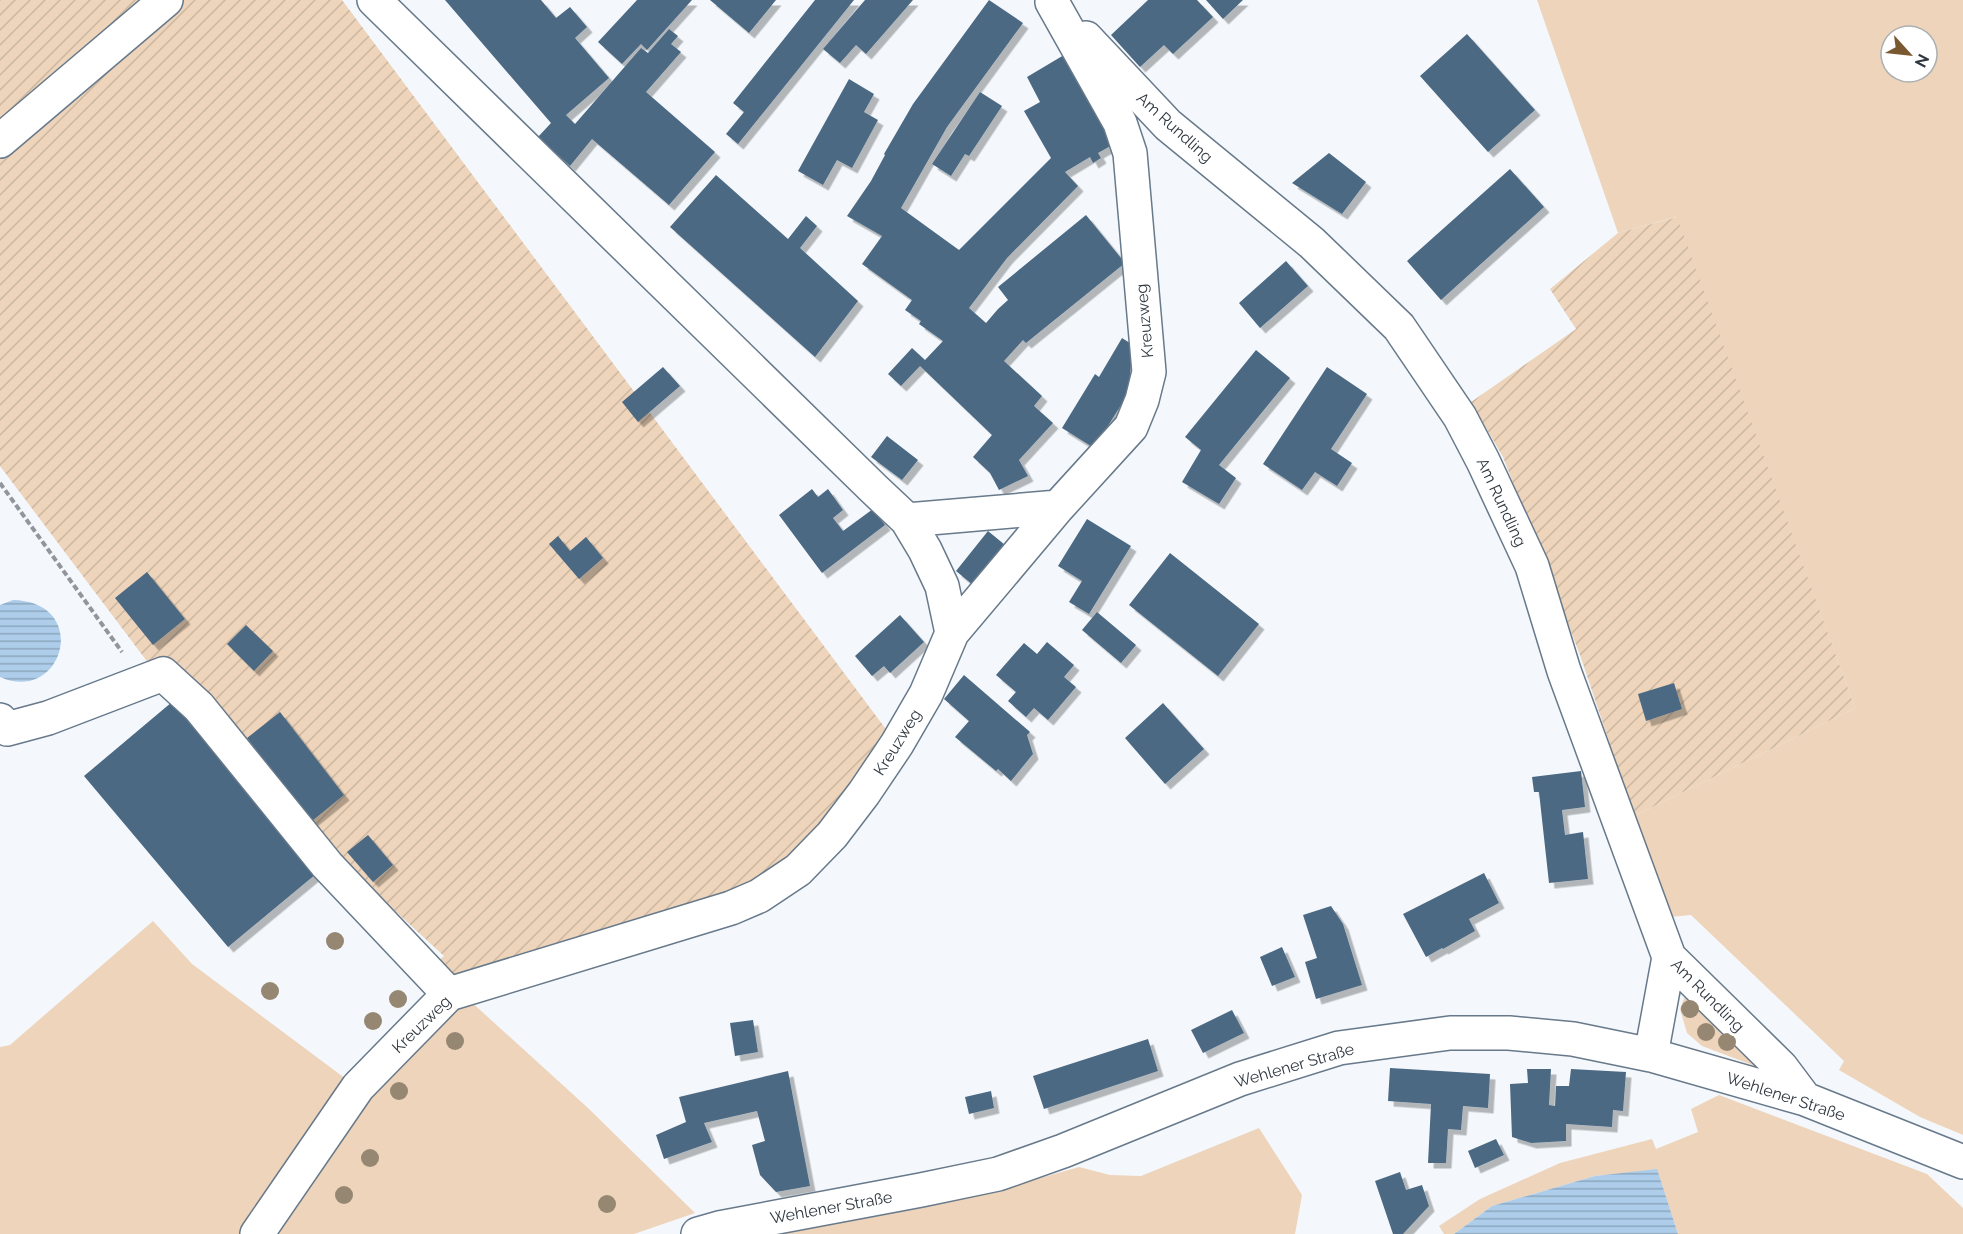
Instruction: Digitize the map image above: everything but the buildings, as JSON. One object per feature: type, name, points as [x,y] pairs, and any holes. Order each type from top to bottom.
[{"type":"street","points":[[0,141],[166,0]]},
{"type":"street","points":[[374,0],[907,520],[925,550],[942,586],[952,633]]},
{"type":"street","name":"Kreuzweg","points":[[257,1234],[358,1087],[449,994],[731,908],[759,896],[798,870],[832,835],[897,744],[926,694],[952,633],[1059,507],[1131,427],[1142,400],[1149,372],[1130,153],[1120,123],[1050,1]]},
{"type":"street","name":"Am Rundling","points":[[1050,1],[1168,125],[1312,243],[1399,327],[1460,417],[1532,566],[1564,671],[1669,957],[1781,1066],[1805,1100]]},
{"type":"street","points":[[907,520],[1059,507]]},
{"type":"street","points":[[0,720],[7,729],[48,718],[163,674],[199,706],[327,865],[449,994]]},
{"type":"street","points":[[1651,1055],[1669,957]]},
{"type":"street","name":"Wehlener Straße","points":[[698,1234],[998,1174],[1063,1151],[1240,1079],[1339,1048],[1450,1033],[1509,1033],[1574,1039],[1651,1055],[1805,1100],[1963,1162]]},
{"type":"path","points":[[0,483],[143,682]]},
{"type":"shaded area","points":[[0,0],[153,0],[0,130]]},
{"type":"shaded area","points":[[179,0],[342,0],[897,744],[798,870],[449,994],[427,970],[444,956],[331,852],[149,664],[0,466],[0,151]]},
{"type":"shaded area","points":[[1537,0],[1963,0],[1963,1135],[1920,1117],[1839,1070],[1844,1061],[1691,915],[1670,917],[1634,816],[1855,708],[1676,217],[1618,233]]},
{"type":"shaded area","points":[[1677,217],[1855,708],[1634,816],[1580,655],[1503,457],[1471,402],[1576,329],[1550,289],[1618,233]]},
{"type":"shaded area","points":[[153,921],[192,964],[350,1082],[245,1234],[0,1234],[0,1047],[10,1045]]},
{"type":"shaded area","points":[[1689,994],[1763,1069],[1702,1046],[1687,1033],[1680,1009],[1685,996]]},
{"type":"shaded area","points":[[468,999],[588,1108],[695,1213],[634,1234],[274,1234],[369,1095]]},
{"type":"shaded area","points":[[1719,1095],[1927,1174],[1963,1208],[1963,1234],[1678,1234],[1657,1170],[1595,1176],[1492,1206],[1454,1234],[1444,1234],[1439,1226],[1480,1199],[1560,1163],[1652,1139],[1656,1149],[1698,1132],[1691,1109]]},
{"type":"shaded area","points":[[1259,1128],[1302,1195],[1295,1234],[752,1234],[920,1208],[995,1191],[1079,1167],[1110,1175],[1141,1176]]},
{"type":"water","points":[[13,600],[38,605],[53,617],[60,633],[60,650],[53,665],[40,677],[22,682],[0,677],[0,605]]},
{"type":"water","points":[[1657,1169],[1678,1234],[1454,1234],[1492,1206],[1595,1176]]}]
